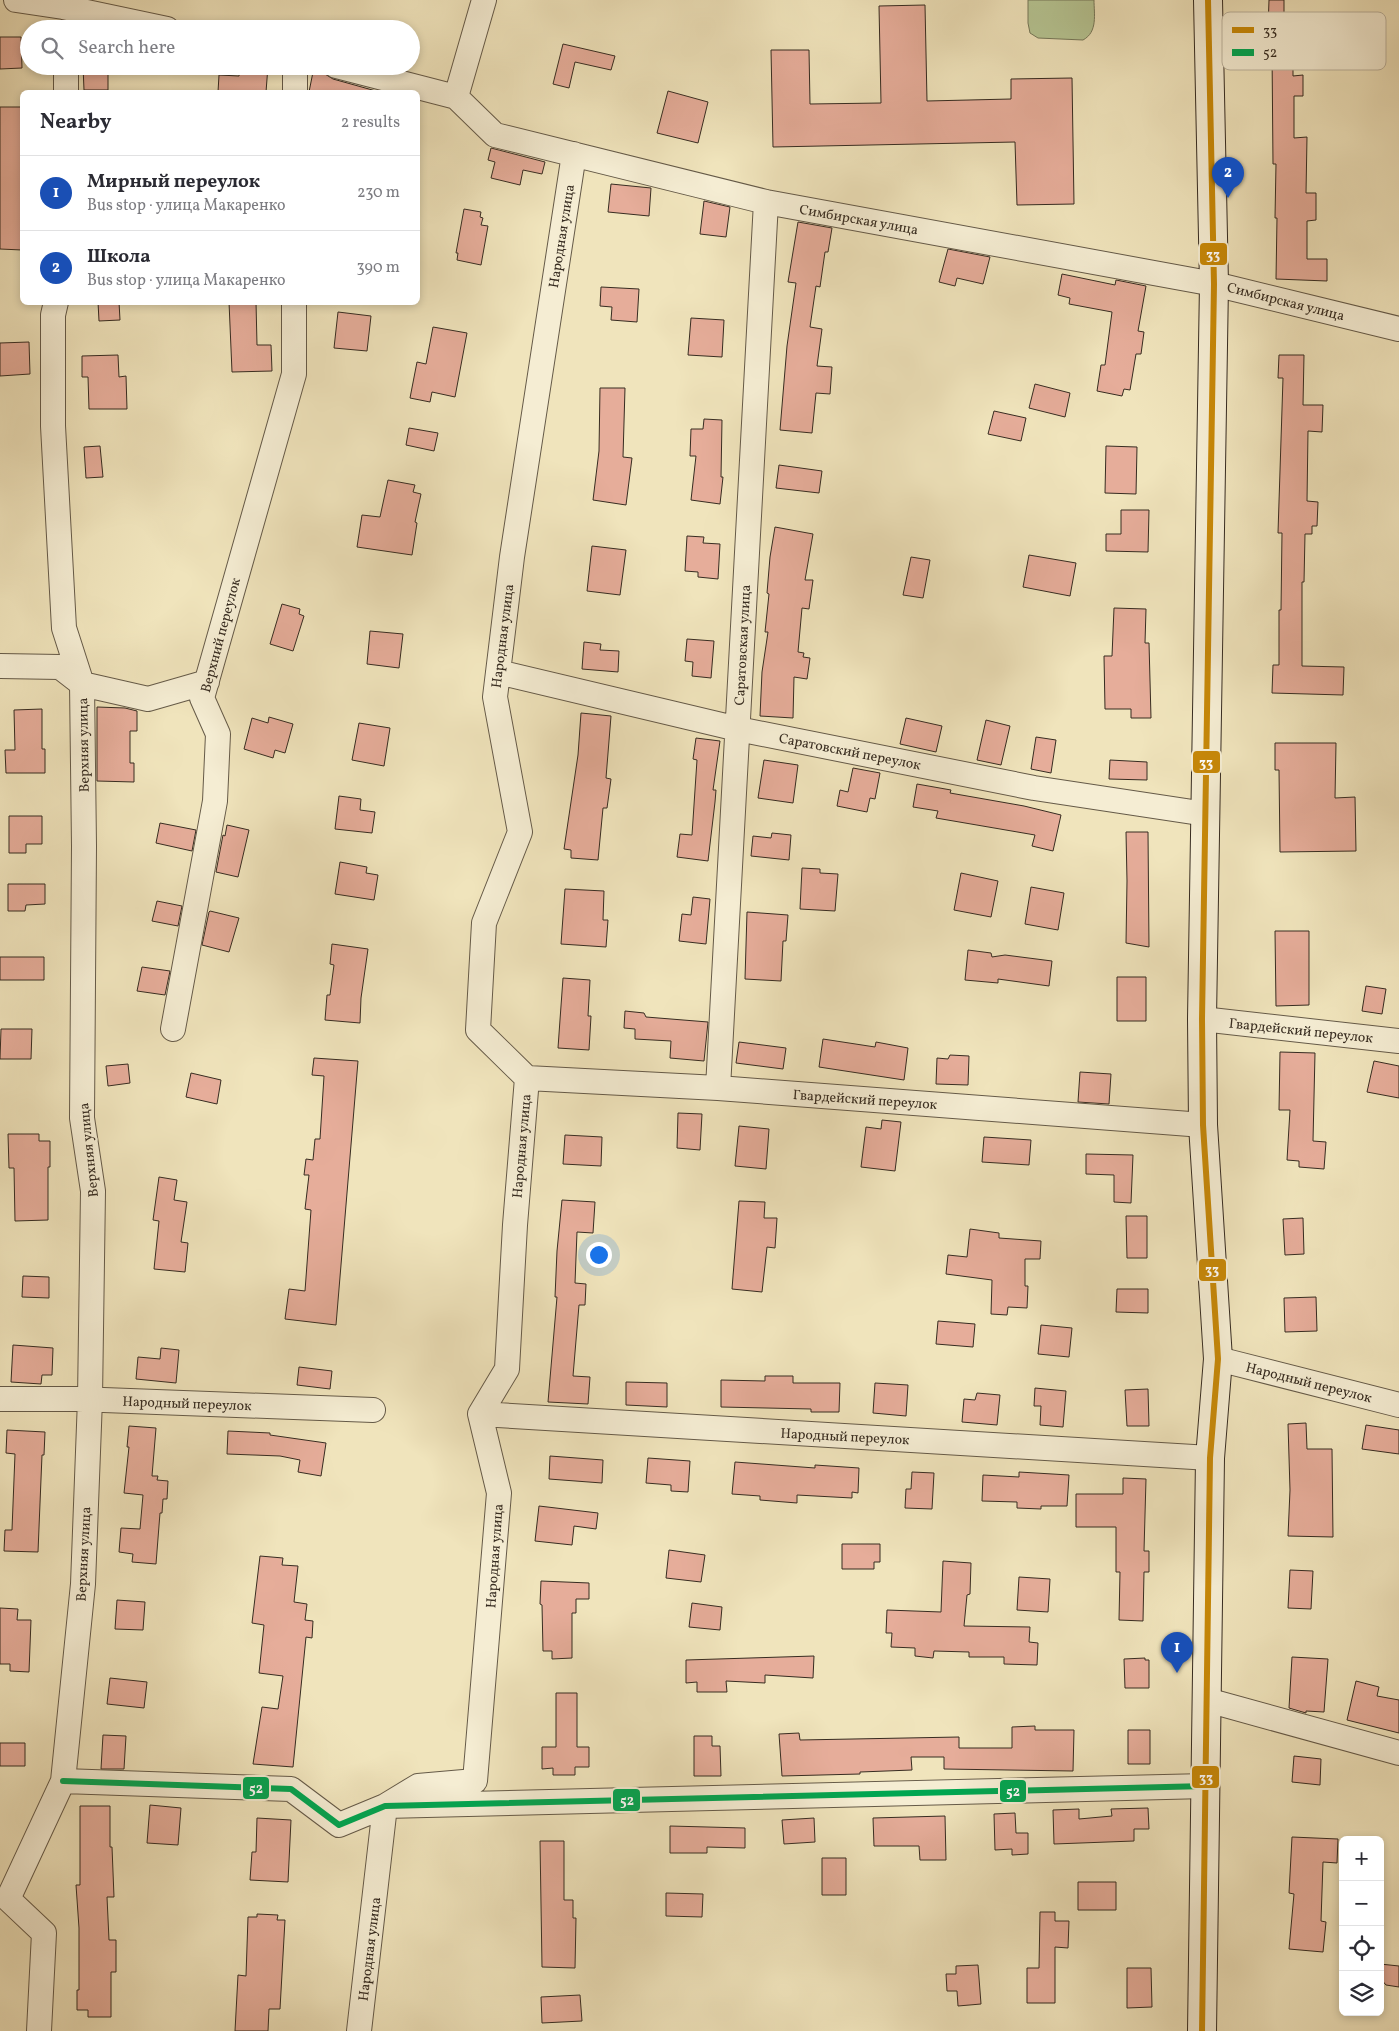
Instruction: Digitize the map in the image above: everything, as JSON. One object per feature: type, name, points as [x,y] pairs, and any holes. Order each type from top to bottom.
[{"type":"main road","points":[[1202,2031],[1210,1458],[1218,1359],[1204,1125],[1202,1019],[1214,284],[1208,0]]},
{"type":"street","points":[[16,0],[64,12],[112,20]]},
{"type":"street","points":[[456,97],[484,0]]},
{"type":"street","points":[[66,75],[66,90]]},
{"type":"street","points":[[295,75],[295,90]]},
{"type":"street","name":"Симбирская улица","points":[[371,75],[456,97],[495,135],[766,202],[1214,284],[1399,329]]},
{"type":"street","name":"Народная улица","points":[[359,2031],[385,1806],[418,1786],[475,1781],[499,1493],[480,1414],[507,1369],[515,1224],[527,1078],[478,1030],[484,923],[520,832],[495,697],[512,556],[574,154]]},
{"type":"street","name":"Саратовская улица","points":[[718,1088],[766,202]]},
{"type":"street","name":"Верхняя улица","points":[[39,2031],[44,1933],[4,1898],[63,1781],[83,1584],[90,1399],[93,1191],[82,1118],[84,856],[82,684],[64,628],[53,426],[53,315],[55,305]]},
{"type":"street","name":"Верхний переулок","points":[[173,1029],[215,801],[218,734],[202,698],[294,374],[294,305]]},
{"type":"street","points":[[0,666],[60,667],[82,684],[148,699],[206,682]]},
{"type":"street","name":"Саратовский переулок","points":[[498,672],[738,729],[1034,788],[1206,814]]},
{"type":"street","name":"Гвардейский переулок","points":[[1202,1019],[1399,1041]]},
{"type":"street","name":"Гвардейский переулок","points":[[527,1078],[718,1088],[1204,1125]]},
{"type":"street","name":"Народный переулок","points":[[1218,1359],[1399,1405]]},
{"type":"street","name":"Народный переулок","points":[[0,1399],[90,1399],[373,1410]]},
{"type":"street","name":"Народный переулок","points":[[480,1414],[1210,1458]]},
{"type":"street","points":[[1207,1700],[1399,1753]]},
{"type":"street","points":[[63,1781],[290,1789],[339,1825],[385,1806],[1206,1786]]},
{"type":"green space","points":[[1028,0],[1094,0],[1093,28],[1088,37],[1083,40],[1038,38],[1030,33]]},
{"type":"building","points":[[1269,0],[1284,0],[1284,12],[1269,12]]},
{"type":"building","points":[[925,5],[927,101],[1011,99],[1011,79],[1072,78],[1074,204],[1017,205],[1015,142],[773,147],[771,50],[809,50],[810,104],[881,103],[879,6]]},
{"type":"building","points":[[0,37],[20,37],[20,68],[0,69]]},
{"type":"building","points":[[563,44],[615,56],[611,70],[575,62],[569,88],[553,84]]},
{"type":"building","points":[[1272,70],[1293,70],[1293,76],[1303,75],[1303,96],[1294,96],[1294,138],[1307,137],[1306,193],[1316,193],[1316,220],[1307,221],[1307,259],[1327,259],[1327,281],[1276,279],[1276,164],[1273,164]]},
{"type":"building","points":[[83,75],[108,75],[108,90],[84,90]]},
{"type":"building","points":[[219,75],[267,75],[266,90],[218,90]]},
{"type":"building","points":[[312,75],[327,75],[333,79],[372,90],[309,90]]},
{"type":"building","points":[[668,91],[708,102],[698,143],[657,133]]},
{"type":"building","points":[[0,107],[20,107],[20,250],[0,249]]},
{"type":"building","points":[[491,148],[545,162],[542,174],[523,170],[520,185],[491,178],[495,162],[488,160]]},
{"type":"building","points":[[611,184],[651,188],[649,216],[608,212]]},
{"type":"building","points":[[704,201],[730,207],[726,237],[700,234]]},
{"type":"building","points":[[464,209],[481,212],[480,217],[483,218],[481,225],[488,226],[481,265],[457,260],[458,253],[456,253]]},
{"type":"building","points":[[798,222],[832,228],[828,252],[825,252],[820,287],[816,286],[810,327],[822,329],[817,366],[832,367],[830,394],[816,393],[812,433],[780,430],[787,346],[796,283],[788,282]]},
{"type":"building","points":[[948,249],[990,257],[983,284],[957,278],[955,286],[939,282]]},
{"type":"building","points":[[1062,274],[1115,285],[1116,280],[1146,286],[1138,331],[1144,332],[1141,354],[1136,354],[1130,390],[1124,389],[1122,396],[1097,391],[1101,365],[1105,365],[1112,312],[1069,304],[1070,298],[1058,295]]},
{"type":"building","points":[[601,287],[639,289],[637,322],[611,320],[612,307],[600,306]]},
{"type":"building","points":[[98,305],[119,305],[120,320],[99,321]]},
{"type":"building","points":[[229,305],[256,305],[257,345],[271,345],[272,371],[232,372]]},
{"type":"building","points":[[338,312],[371,316],[367,351],[334,348]]},
{"type":"building","points":[[691,318],[724,320],[722,357],[688,355]]},
{"type":"building","points":[[433,327],[467,333],[455,397],[432,392],[430,402],[410,398],[417,362],[426,364]]},
{"type":"building","points":[[29,342],[30,374],[0,376],[0,343]]},
{"type":"building","points":[[118,355],[119,377],[126,376],[127,409],[89,409],[88,377],[82,377],[82,356]]},
{"type":"building","points":[[1279,355],[1304,355],[1303,405],[1323,405],[1322,432],[1308,431],[1307,501],[1318,502],[1317,526],[1312,526],[1312,534],[1305,534],[1304,582],[1302,582],[1302,666],[1344,667],[1343,695],[1272,693],[1273,665],[1279,665],[1279,610],[1281,610],[1282,533],[1278,533],[1283,378],[1278,378]]},
{"type":"building","points":[[1035,384],[1070,393],[1065,417],[1029,408]]},
{"type":"building","points":[[600,388],[625,388],[623,457],[632,458],[626,505],[593,500],[599,451]]},
{"type":"building","points":[[994,411],[1026,418],[1021,441],[988,434]]},
{"type":"building","points":[[704,419],[722,420],[721,477],[723,477],[720,504],[691,500],[696,456],[690,456],[691,429],[703,429]]},
{"type":"building","points":[[409,428],[438,433],[434,451],[406,445]]},
{"type":"building","points":[[100,446],[103,477],[86,478],[84,447]]},
{"type":"building","points":[[1106,446],[1137,447],[1136,494],[1105,493]]},
{"type":"building","points":[[779,465],[822,471],[819,493],[776,488]]},
{"type":"building","points":[[388,480],[415,485],[413,492],[421,494],[415,522],[417,523],[412,555],[357,547],[362,515],[380,517]]},
{"type":"building","points":[[1121,510],[1149,510],[1148,552],[1106,551],[1106,534],[1121,534]]},
{"type":"building","points":[[775,527],[813,534],[805,580],[813,580],[809,609],[802,608],[798,652],[804,653],[803,657],[810,658],[807,679],[794,677],[793,718],[760,716],[762,672],[768,632],[765,632],[769,594],[767,593]]},
{"type":"building","points":[[687,536],[704,537],[703,543],[720,544],[718,579],[698,577],[698,572],[685,571]]},
{"type":"building","points":[[592,546],[626,550],[620,595],[587,591]]},
{"type":"building","points":[[1029,555],[1076,563],[1070,596],[1023,587]]},
{"type":"building","points":[[911,557],[930,560],[923,598],[903,595]]},
{"type":"building","points":[[282,604],[300,609],[299,614],[304,616],[293,651],[270,644]]},
{"type":"building","points":[[1114,608],[1146,609],[1145,643],[1149,643],[1151,718],[1131,718],[1131,709],[1105,709],[1104,656],[1112,656]]},
{"type":"building","points":[[370,631],[403,634],[399,668],[367,664]]},
{"type":"building","points":[[687,639],[714,641],[711,678],[692,676],[693,662],[685,661]]},
{"type":"building","points":[[584,642],[601,644],[600,650],[619,651],[618,672],[582,669]]},
{"type":"building","points":[[97,707],[125,708],[137,711],[137,731],[130,731],[130,763],[134,763],[134,782],[97,781]]},
{"type":"building","points":[[42,709],[42,749],[45,749],[45,773],[6,773],[5,750],[15,750],[14,710]]},
{"type":"building","points":[[581,713],[611,716],[606,778],[611,779],[607,808],[603,808],[598,860],[571,858],[571,850],[564,849],[578,755]]},
{"type":"building","points":[[269,717],[293,724],[285,753],[275,750],[273,758],[244,749],[252,718],[268,723]]},
{"type":"building","points":[[906,718],[942,726],[936,752],[900,744]]},
{"type":"building","points":[[986,720],[1010,726],[1001,765],[977,760]]},
{"type":"building","points":[[359,723],[390,728],[384,766],[352,760]]},
{"type":"building","points":[[1036,737],[1056,740],[1051,773],[1031,769]]},
{"type":"building","points":[[696,738],[720,741],[713,790],[716,790],[708,861],[677,857],[680,834],[692,835],[697,760],[693,759]]},
{"type":"building","points":[[1275,743],[1336,743],[1335,798],[1355,797],[1356,851],[1280,852],[1279,770],[1275,770]]},
{"type":"building","points":[[764,760],[798,765],[793,803],[758,798]]},
{"type":"building","points":[[1110,760],[1147,762],[1147,780],[1109,779]]},
{"type":"building","points":[[853,768],[880,773],[875,799],[870,798],[867,812],[837,806],[840,790],[848,792]]},
{"type":"building","points":[[917,784],[951,790],[950,793],[1024,806],[1061,815],[1053,851],[1032,846],[1035,835],[936,818],[938,811],[913,807]]},
{"type":"building","points":[[339,796],[361,799],[360,810],[375,812],[372,833],[335,829]]},
{"type":"building","points":[[9,816],[42,816],[42,844],[26,844],[26,853],[9,853]]},
{"type":"building","points":[[160,823],[196,830],[192,851],[156,843]]},
{"type":"building","points":[[227,825],[249,830],[238,877],[216,872],[223,835],[225,836]]},
{"type":"building","points":[[1126,832],[1148,832],[1149,947],[1126,943]]},
{"type":"building","points":[[772,833],[791,835],[789,860],[751,856],[753,836],[771,838]]},
{"type":"building","points":[[340,862],[367,867],[366,873],[378,875],[374,900],[335,894]]},
{"type":"building","points":[[802,868],[820,869],[820,873],[838,874],[835,911],[800,909]]},
{"type":"building","points":[[961,873],[998,881],[991,917],[954,910]]},
{"type":"building","points":[[8,884],[45,884],[45,904],[26,905],[25,911],[8,911]]},
{"type":"building","points":[[1031,887],[1064,893],[1058,930],[1025,924]]},
{"type":"building","points":[[565,889],[604,891],[603,920],[608,920],[606,947],[561,944]]},
{"type":"building","points":[[693,897],[710,899],[706,944],[679,941],[682,914],[691,915]]},
{"type":"building","points":[[157,901],[182,906],[178,926],[152,921]]},
{"type":"building","points":[[210,911],[239,918],[229,952],[202,945]]},
{"type":"building","points":[[747,912],[788,915],[786,941],[783,941],[781,981],[745,979]]},
{"type":"building","points":[[1275,931],[1309,931],[1309,1005],[1276,1006]]},
{"type":"building","points":[[332,944],[368,949],[361,998],[360,1023],[325,1020],[327,995],[330,995],[334,965],[330,964]]},
{"type":"building","points":[[968,950],[991,953],[992,957],[1005,955],[1052,961],[1049,986],[998,979],[998,983],[965,980]]},
{"type":"building","points":[[0,957],[44,957],[44,980],[0,980]]},
{"type":"building","points":[[142,967],[170,971],[165,995],[137,991]]},
{"type":"building","points":[[1117,977],[1146,977],[1146,1021],[1117,1021]]},
{"type":"building","points":[[563,978],[590,980],[588,1016],[591,1016],[589,1050],[558,1048]]},
{"type":"building","points":[[1366,986],[1386,989],[1382,1014],[1362,1011]]},
{"type":"building","points":[[625,1011],[644,1013],[646,1017],[708,1022],[704,1061],[670,1058],[671,1041],[635,1039],[635,1029],[624,1028]]},
{"type":"building","points":[[1,1029],[32,1029],[31,1059],[0,1059]]},
{"type":"building","points":[[823,1039],[875,1047],[876,1042],[908,1048],[904,1080],[819,1067]]},
{"type":"building","points":[[739,1042],[786,1048],[783,1069],[736,1063]]},
{"type":"building","points":[[1280,1052],[1315,1053],[1313,1141],[1326,1142],[1324,1169],[1299,1167],[1299,1161],[1287,1160],[1290,1110],[1279,1110]]},
{"type":"building","points":[[950,1055],[969,1056],[968,1085],[936,1084],[937,1058],[948,1059]]},
{"type":"building","points":[[314,1058],[358,1061],[336,1325],[285,1319],[289,1289],[305,1291],[311,1210],[305,1209],[309,1175],[304,1175],[306,1159],[313,1160],[315,1139],[320,1139],[324,1076],[312,1075]]},
{"type":"building","points":[[1374,1061],[1399,1066],[1399,1098],[1367,1092]]},
{"type":"building","points":[[128,1064],[130,1083],[108,1086],[106,1066]]},
{"type":"building","points":[[1080,1072],[1111,1074],[1109,1104],[1078,1102]]},
{"type":"building","points":[[191,1073],[221,1080],[217,1104],[186,1097]]},
{"type":"building","points":[[678,1113],[702,1114],[700,1150],[677,1148]]},
{"type":"building","points":[[882,1120],[901,1122],[895,1171],[861,1167],[866,1127],[881,1129]]},
{"type":"building","points":[[739,1126],[769,1129],[766,1169],[735,1166]]},
{"type":"building","points":[[8,1134],[39,1134],[39,1141],[50,1141],[48,1220],[15,1221],[14,1168],[9,1168]]},
{"type":"building","points":[[565,1135],[602,1137],[601,1166],[563,1164]]},
{"type":"building","points":[[984,1137],[1031,1140],[1029,1165],[982,1162]]},
{"type":"building","points":[[1086,1154],[1133,1155],[1131,1203],[1114,1202],[1114,1175],[1086,1174]]},
{"type":"building","points":[[159,1177],[177,1180],[174,1200],[187,1202],[181,1242],[188,1243],[185,1272],[154,1269],[159,1221],[153,1220]]},
{"type":"building","points":[[562,1200],[595,1202],[593,1233],[577,1232],[575,1283],[586,1284],[585,1305],[579,1305],[573,1376],[590,1377],[588,1404],[548,1402],[557,1297],[555,1297],[557,1251]]},
{"type":"building","points":[[739,1201],[765,1202],[764,1218],[777,1218],[775,1248],[767,1247],[762,1292],[732,1289]]},
{"type":"building","points":[[1126,1216],[1147,1216],[1147,1258],[1127,1258]]},
{"type":"building","points":[[1303,1218],[1304,1254],[1285,1255],[1283,1219]]},
{"type":"building","points":[[970,1229],[999,1233],[999,1238],[1041,1241],[1040,1259],[1025,1259],[1025,1286],[1028,1286],[1027,1308],[1008,1307],[1007,1315],[991,1314],[992,1280],[946,1274],[948,1255],[967,1257]]},
{"type":"building","points":[[23,1276],[49,1277],[49,1298],[22,1297]]},
{"type":"building","points":[[1117,1289],[1148,1289],[1148,1313],[1116,1312]]},
{"type":"building","points":[[1316,1297],[1317,1331],[1285,1332],[1284,1298]]},
{"type":"building","points":[[938,1321],[975,1324],[973,1347],[936,1344]]},
{"type":"building","points":[[1041,1325],[1072,1328],[1069,1357],[1038,1354]]},
{"type":"building","points":[[13,1345],[53,1348],[52,1375],[42,1375],[41,1384],[11,1382]]},
{"type":"building","points":[[161,1348],[179,1350],[176,1383],[136,1379],[138,1357],[160,1359]]},
{"type":"building","points":[[299,1367],[332,1371],[330,1389],[297,1385]]},
{"type":"building","points":[[765,1376],[793,1376],[793,1383],[840,1383],[839,1412],[811,1412],[811,1409],[721,1407],[721,1380],[765,1381]]},
{"type":"building","points":[[626,1382],[667,1383],[667,1407],[626,1405]]},
{"type":"building","points":[[875,1383],[908,1385],[906,1416],[873,1413]]},
{"type":"building","points":[[1035,1388],[1066,1391],[1063,1427],[1040,1425],[1041,1406],[1034,1406]]},
{"type":"building","points":[[1148,1389],[1149,1426],[1127,1426],[1125,1390]]},
{"type":"building","points":[[977,1393],[1000,1395],[997,1425],[962,1422],[964,1399],[975,1400]]},
{"type":"building","points":[[1306,1423],[1307,1449],[1332,1449],[1333,1537],[1288,1536],[1290,1490],[1288,1424]]},
{"type":"building","points":[[1366,1425],[1399,1430],[1399,1454],[1362,1449]]},
{"type":"building","points":[[129,1426],[156,1428],[152,1476],[158,1476],[157,1480],[168,1481],[167,1499],[163,1499],[162,1513],[160,1513],[156,1564],[132,1562],[133,1554],[119,1552],[121,1528],[140,1529],[143,1495],[124,1493],[129,1447],[127,1447]]},
{"type":"building","points":[[7,1430],[45,1432],[44,1455],[42,1455],[38,1552],[4,1551],[5,1530],[12,1530],[15,1454],[6,1453]]},
{"type":"building","points":[[228,1431],[270,1433],[270,1435],[326,1443],[321,1476],[298,1472],[300,1460],[280,1456],[227,1454]]},
{"type":"building","points":[[550,1456],[603,1460],[602,1483],[549,1479]]},
{"type":"building","points":[[648,1458],[690,1461],[688,1492],[671,1491],[671,1485],[646,1483]]},
{"type":"building","points":[[735,1462],[815,1468],[815,1465],[859,1468],[858,1493],[852,1492],[852,1498],[797,1495],[797,1503],[760,1500],[760,1496],[732,1494]]},
{"type":"building","points":[[912,1472],[934,1473],[932,1509],[905,1508],[906,1489],[911,1489]]},
{"type":"building","points":[[1019,1472],[1069,1475],[1067,1506],[1041,1506],[1041,1509],[1017,1508],[1017,1502],[982,1501],[983,1475],[1019,1477]]},
{"type":"building","points":[[1123,1478],[1146,1479],[1144,1551],[1149,1551],[1149,1572],[1144,1572],[1143,1621],[1119,1620],[1120,1572],[1116,1572],[1116,1527],[1076,1527],[1076,1494],[1123,1494]]},
{"type":"building","points":[[539,1506],[598,1513],[596,1529],[574,1526],[572,1545],[535,1541]]},
{"type":"building","points":[[842,1544],[880,1544],[880,1562],[874,1562],[874,1569],[842,1569]]},
{"type":"building","points":[[669,1550],[705,1555],[701,1582],[666,1578]]},
{"type":"building","points":[[260,1556],[283,1558],[282,1565],[298,1566],[294,1602],[307,1604],[305,1620],[313,1621],[312,1638],[306,1637],[293,1767],[253,1764],[262,1707],[278,1709],[283,1676],[259,1673],[264,1625],[252,1623]]},
{"type":"building","points":[[943,1561],[971,1563],[970,1594],[967,1595],[964,1626],[1030,1627],[1029,1642],[1038,1643],[1037,1665],[1004,1664],[1004,1657],[969,1657],[969,1652],[934,1651],[933,1658],[915,1656],[915,1648],[891,1647],[892,1633],[886,1633],[887,1610],[941,1612]]},
{"type":"building","points":[[1290,1570],[1313,1571],[1311,1609],[1288,1608]]},
{"type":"building","points":[[1019,1577],[1050,1579],[1048,1612],[1017,1610]]},
{"type":"building","points":[[541,1581],[589,1583],[589,1599],[576,1599],[576,1613],[572,1613],[572,1658],[552,1659],[552,1651],[543,1651],[542,1605],[540,1604]]},
{"type":"building","points":[[117,1600],[145,1602],[143,1630],[115,1629]]},
{"type":"building","points":[[692,1603],[722,1607],[720,1630],[689,1627]]},
{"type":"building","points":[[0,1608],[18,1609],[17,1620],[31,1620],[29,1672],[10,1671],[10,1664],[0,1664]]},
{"type":"building","points":[[814,1656],[813,1678],[765,1675],[765,1683],[726,1681],[727,1692],[697,1692],[697,1682],[686,1683],[686,1660]]},
{"type":"building","points":[[1292,1657],[1328,1659],[1324,1712],[1306,1711],[1306,1713],[1289,1708]]},
{"type":"building","points":[[1145,1658],[1145,1660],[1149,1660],[1149,1688],[1125,1688],[1124,1659]]},
{"type":"building","points":[[110,1678],[147,1682],[144,1708],[107,1704]]},
{"type":"building","points":[[1356,1681],[1379,1687],[1377,1696],[1399,1700],[1399,1733],[1347,1720]]},
{"type":"building","points":[[556,1693],[577,1693],[577,1747],[589,1747],[589,1767],[575,1767],[575,1775],[553,1775],[553,1768],[542,1769],[542,1747],[556,1747]]},
{"type":"building","points":[[1035,1726],[1035,1730],[1074,1730],[1073,1771],[944,1769],[944,1757],[911,1757],[912,1770],[860,1772],[860,1774],[782,1776],[779,1734],[799,1733],[800,1740],[959,1737],[959,1748],[1012,1748],[1012,1727]]},
{"type":"building","points":[[1128,1730],[1150,1730],[1150,1764],[1128,1764]]},
{"type":"building","points":[[103,1735],[126,1736],[124,1769],[101,1769]]},
{"type":"building","points":[[694,1736],[712,1736],[712,1746],[720,1746],[721,1776],[694,1776]]},
{"type":"building","points":[[0,1743],[25,1743],[25,1766],[0,1766]]},
{"type":"building","points":[[1294,1756],[1321,1759],[1320,1785],[1292,1782]]},
{"type":"building","points":[[150,1805],[181,1808],[178,1845],[147,1843]]},
{"type":"building","points":[[80,1806],[110,1806],[110,1847],[112,1847],[114,1897],[107,1897],[109,1940],[116,1940],[116,1972],[111,1972],[111,2017],[88,2017],[88,2010],[77,2010],[77,1990],[79,1990],[79,1928],[76,1885],[80,1885]]},
{"type":"building","points":[[1148,1808],[1149,1829],[1134,1829],[1134,1841],[1054,1844],[1053,1810],[1079,1809],[1079,1819],[1112,1816],[1111,1809]]},
{"type":"building","points":[[1015,1813],[1016,1833],[1028,1833],[1028,1854],[1012,1855],[1012,1849],[995,1850],[994,1814]]},
{"type":"building","points":[[945,1816],[946,1860],[920,1860],[919,1846],[874,1846],[873,1818]]},
{"type":"building","points":[[257,1818],[291,1820],[288,1882],[250,1880],[252,1852],[256,1852]]},
{"type":"building","points":[[814,1818],[815,1842],[784,1844],[782,1820]]},
{"type":"building","points":[[670,1826],[745,1828],[745,1848],[707,1847],[707,1853],[670,1853]]},
{"type":"building","points":[[1292,1837],[1338,1839],[1337,1863],[1323,1862],[1321,1921],[1326,1922],[1323,1952],[1289,1949],[1294,1894],[1289,1893]]},
{"type":"building","points":[[540,1841],[564,1841],[564,1900],[573,1900],[573,1918],[576,1918],[575,1968],[542,1967]]},
{"type":"building","points":[[822,1858],[846,1858],[846,1895],[822,1895]]},
{"type":"building","points":[[1078,1882],[1116,1882],[1116,1910],[1078,1910]]},
{"type":"building","points":[[666,1893],[703,1894],[702,1917],[666,1916]]},
{"type":"building","points":[[1040,1912],[1055,1912],[1055,1921],[1069,1921],[1068,1948],[1055,1947],[1055,2003],[1027,2003],[1027,1968],[1039,1968]]},
{"type":"building","points":[[257,1914],[278,1915],[277,1920],[285,1920],[280,2009],[269,2009],[268,2031],[235,2031],[238,1975],[246,1976],[248,1917],[257,1917]]},
{"type":"building","points":[[1384,1964],[1399,1966],[1399,1987],[1386,1985],[1384,1983]]},
{"type":"building","points":[[978,1965],[981,2004],[958,2006],[957,1991],[947,1991],[946,1974],[956,1974],[956,1966]]},
{"type":"building","points":[[1127,1968],[1151,1968],[1152,2007],[1127,2008]]},
{"type":"building","points":[[580,1995],[582,2021],[542,2023],[541,1997]]},
{"type":"transit line","name":"33","points":[[1202,2031],[1210,1458],[1218,1359],[1203,1125],[1202,1019],[1214,284],[1208,0]]},
{"type":"transit line","name":"52","points":[[63,1781],[291,1789],[339,1825],[385,1806],[1206,1786]]},
{"type":"place","name":"Школа","points":[[1228,198]]},
{"type":"place","name":"Мирный переулок","points":[[1177,1673]]}]
